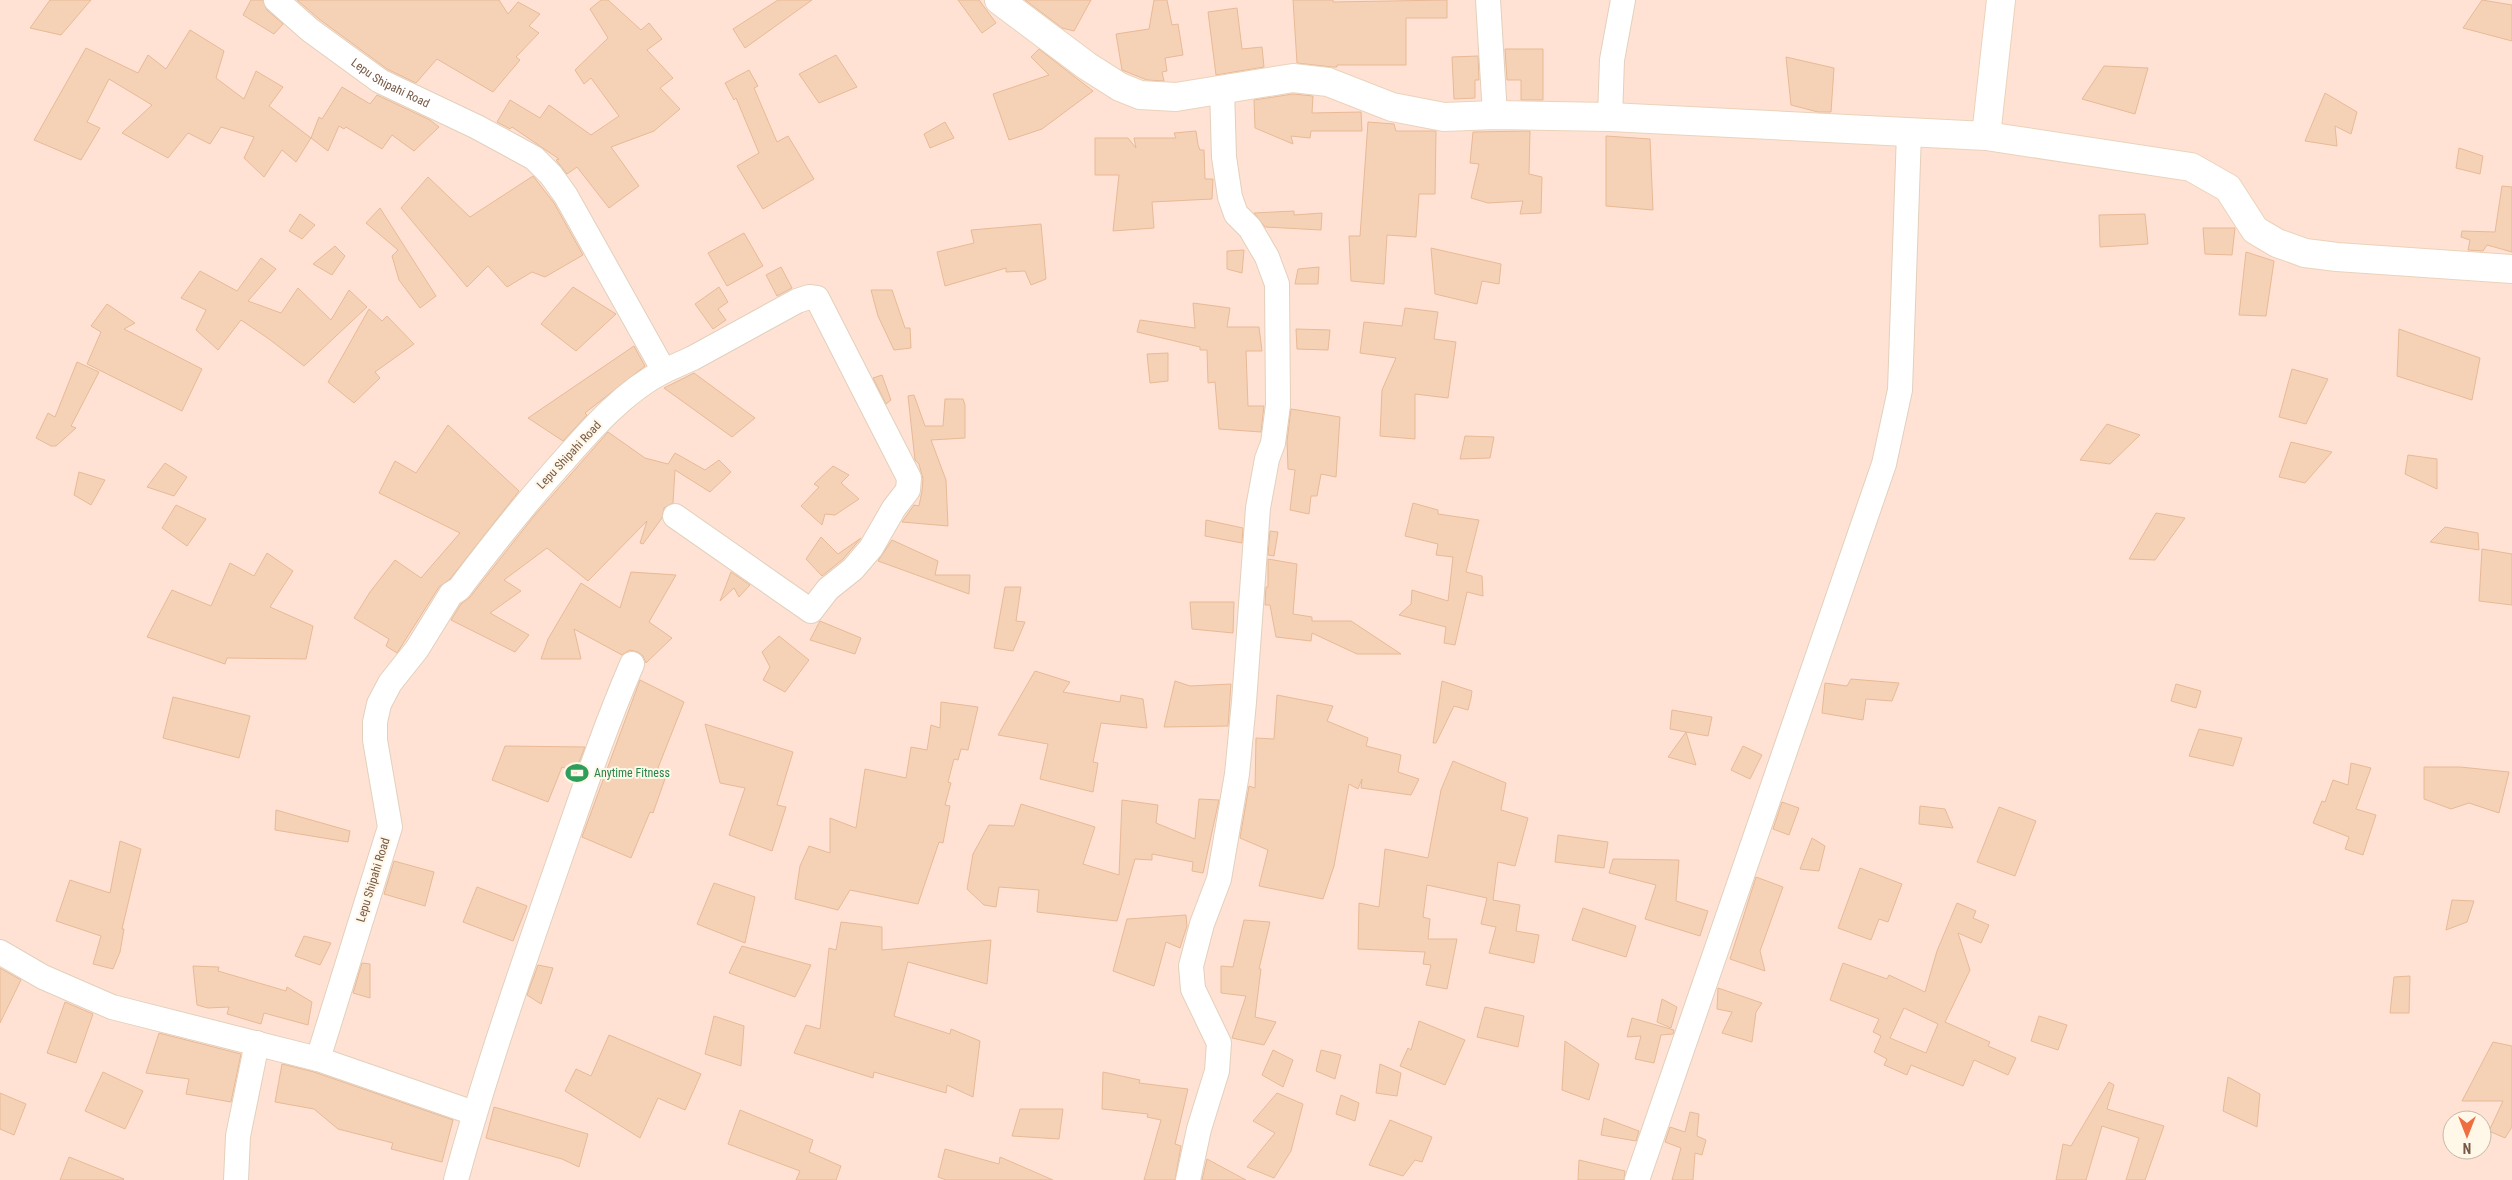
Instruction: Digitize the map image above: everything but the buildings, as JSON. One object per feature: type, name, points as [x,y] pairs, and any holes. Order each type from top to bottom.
[{"type":"street","name":"Lepu Shipahi Road","points":[[276,0],[310,30],[380,81],[477,127],[534,158],[551,175],[566,196],[664,371],[647,380],[593,427],[520,508],[458,589],[451,594],[417,649],[390,683],[379,704],[375,722],[375,740],[390,827],[318,1059]]},
{"type":"street","points":[[999,0],[1087,66],[1120,87],[1140,95],[1176,96],[1293,78],[1328,82],[1392,107],[1444,117],[1495,115],[1610,117],[1986,136],[2191,167],[2228,188],[2255,230],[2277,243],[2306,253],[2337,257],[2512,269]]},
{"type":"street","points":[[1488,0],[1495,115]]},
{"type":"street","points":[[1610,117],[1612,60],[1623,0]]},
{"type":"street","points":[[1986,136],[2001,0]]},
{"type":"street","points":[[1188,1180],[1200,1129],[1217,1071],[1220,1043],[1193,990],[1191,966],[1202,924],[1220,879],[1237,774],[1258,508],[1267,459],[1273,443],[1278,405],[1277,284],[1267,257],[1250,228],[1236,214],[1230,197],[1224,157],[1222,89]]},
{"type":"street","points":[[1637,1180],[1884,464],[1900,390],[1909,133]]},
{"type":"street","points":[[664,371],[693,358],[797,301],[817,298],[909,478],[908,490],[894,508],[870,548],[853,569],[828,589],[811,611],[675,516]]},
{"type":"street","points":[[456,1180],[474,1113],[611,713],[632,664]]},
{"type":"street","points":[[0,952],[43,977],[112,1007],[318,1059],[474,1113]]},
{"type":"street","points":[[236,1180],[238,1136],[257,1043]]},
{"type":"shaded area","points":[[0,0],[2512,0],[2512,1180],[0,1180]]},
{"type":"place","name":"Anytime Fitness","points":[[577,773]]}]
